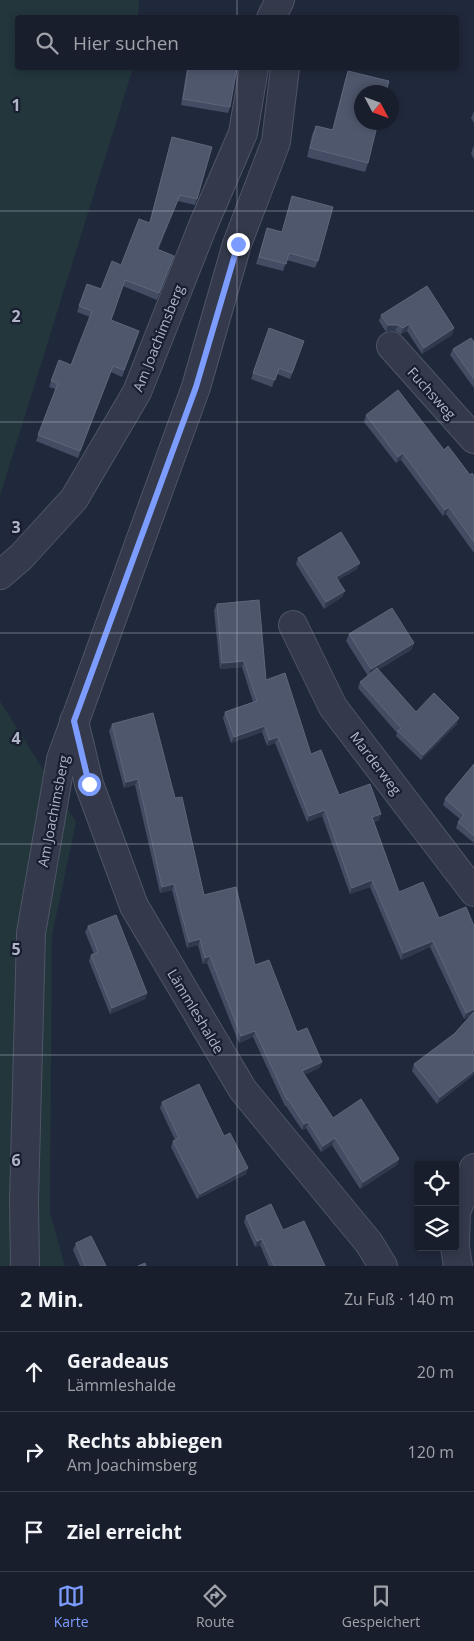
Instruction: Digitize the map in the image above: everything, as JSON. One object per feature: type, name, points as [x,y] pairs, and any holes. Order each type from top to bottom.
[{"type":"street","points":[[272,15],[280,0]]},
{"type":"street","points":[[284,0],[284,15]]},
{"type":"street","name":"Am Joachimsberg","points":[[0,575],[21,557],[74,499],[136,392],[202,228],[243,133],[254,70]]},
{"type":"street","name":"Am Joachimsberg","points":[[24,1201],[30,933],[61,758],[196,387],[238,244],[276,142],[285,70]]},
{"type":"street","name":"Fuchsweg","points":[[391,346],[474,439]]},
{"type":"street","name":"Marderweg","points":[[293,625],[333,707],[474,892]]},
{"type":"street","name":"Lämmleshalde","points":[[74,721],[89,784],[134,906],[243,1090],[369,1244],[383,1266]]},
{"type":"street","points":[[458,1206],[474,1168]]},
{"type":"street","points":[[24,1201],[25,1266]]},
{"type":"street","points":[[24,1201],[40,1266]]},
{"type":"street","points":[[456,1251],[458,1266]]},
{"type":"shaded area","points":[[0,0],[139,0],[138,15],[15,15],[15,70],[132,70],[0,496]]},
{"type":"shaded area","points":[[0,701],[76,822],[52,936],[50,1213],[65,1266],[0,1266]]},
{"type":"building","points":[[188,70],[237,70],[230,107],[183,99]]},
{"type":"building","points":[[348,71],[389,81],[388,85],[354,85],[354,130],[376,130],[368,163],[310,148],[316,126],[333,130]]},
{"type":"building","points":[[172,137],[212,147],[197,199],[180,195],[157,249],[174,256],[159,293],[125,280],[111,320],[139,331],[124,370],[113,366],[80,451],[38,435],[58,383],[51,381],[59,360],[71,365],[92,311],[79,306],[87,284],[101,289],[112,261],[121,265],[139,219],[150,223]]},
{"type":"building","points":[[292,196],[333,207],[318,261],[289,253],[286,264],[259,257],[267,228],[282,232]]},
{"type":"building","points":[[427,286],[454,328],[424,348],[409,324],[403,328],[398,325],[388,325],[381,315]]},
{"type":"building","points":[[269,328],[304,341],[292,373],[279,368],[275,380],[253,373]]},
{"type":"building","points":[[471,338],[474,342],[474,379],[453,349]]},
{"type":"building","points":[[398,390],[444,450],[448,446],[470,475],[472,473],[474,476],[474,542],[449,507],[445,510],[403,453],[398,457],[366,415]]},
{"type":"building","points":[[341,532],[360,563],[336,577],[345,591],[326,602],[298,558]]},
{"type":"building","points":[[259,600],[266,680],[285,673],[311,754],[321,750],[339,795],[370,784],[381,814],[372,817],[399,892],[423,882],[439,918],[466,907],[474,926],[474,1009],[466,1013],[433,941],[403,953],[372,880],[352,888],[325,810],[309,816],[278,737],[269,740],[265,726],[234,737],[225,712],[257,701],[244,661],[222,663],[217,604]]},
{"type":"building","points":[[392,608],[414,643],[371,669],[349,634]]},
{"type":"building","points":[[377,668],[416,712],[434,693],[459,718],[423,755],[398,731],[401,728],[360,682]]},
{"type":"building","points":[[153,713],[175,798],[182,797],[204,895],[236,887],[255,965],[269,960],[297,1032],[307,1028],[322,1062],[302,1071],[333,1118],[361,1099],[399,1159],[363,1182],[335,1138],[323,1146],[308,1122],[304,1124],[287,1100],[255,1031],[241,1036],[210,956],[205,958],[200,939],[189,942],[174,884],[162,887],[138,779],[126,782],[112,724]]},
{"type":"building","points":[[474,764],[474,836],[458,822],[464,815],[445,799]]},
{"type":"building","points":[[116,915],[147,993],[112,1008],[91,955],[98,952],[88,926]]},
{"type":"building","points":[[474,1012],[474,1049],[472,1052],[474,1055],[474,1071],[440,1097],[414,1064],[454,1034]]},
{"type":"building","points":[[199,1084],[224,1136],[230,1133],[248,1168],[200,1194],[173,1141],[179,1138],[162,1102]]},
{"type":"building","points":[[271,1204],[283,1230],[304,1221],[325,1266],[274,1266],[262,1239],[257,1241],[246,1216]]},
{"type":"building","points":[[91,1236],[106,1266],[85,1266],[76,1243]]},
{"type":"route","points":[[89,784],[74,721],[196,387],[238,244]]}]
